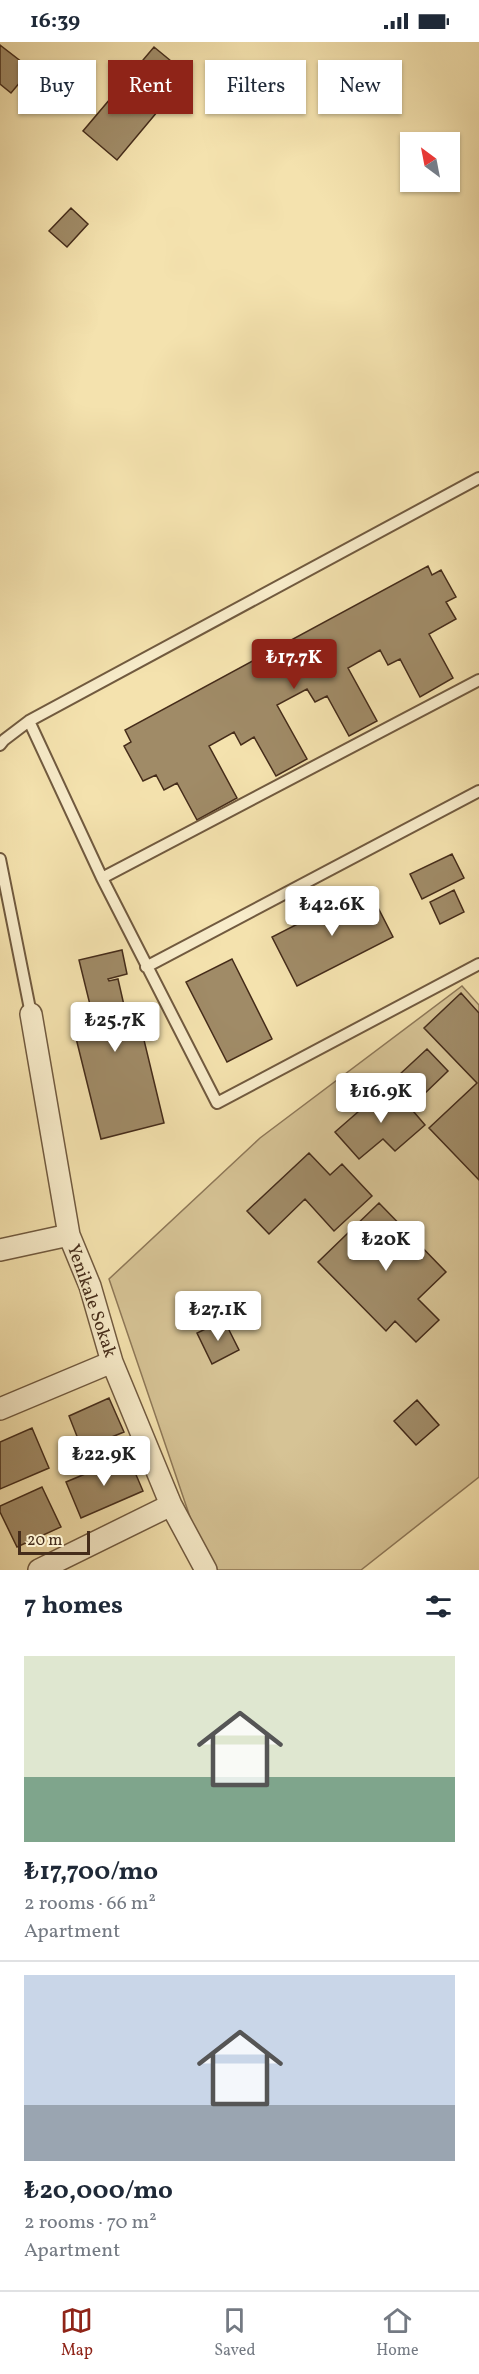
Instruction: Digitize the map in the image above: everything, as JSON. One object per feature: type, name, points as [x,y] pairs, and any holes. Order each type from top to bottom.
[{"type":"street","name":"Yenikale Sokak","points":[[31,1014],[69,1235],[90,1286],[111,1362],[171,1505],[206,1570]]},
{"type":"street","points":[[0,1250],[69,1235]]},
{"type":"street","points":[[0,1408],[111,1362]]},
{"type":"street","points":[[39,1570],[171,1505]]},
{"type":"lane","points":[[0,745],[29,721],[479,478]]},
{"type":"lane","points":[[102,878],[479,680]]},
{"type":"lane","points":[[29,721],[102,878],[217,1103],[479,964]]},
{"type":"lane","points":[[147,967],[479,791]]},
{"type":"lane","points":[[0,859],[31,1014]]},
{"type":"shaded area","points":[[462,986],[479,1005],[479,1477],[361,1570],[208,1570],[109,1279],[260,1138]]},
{"type":"building","points":[[0,45],[19,60],[18,85],[11,93],[0,84]]},
{"type":"building","points":[[154,47],[170,60],[143,60]]},
{"type":"building","points":[[108,101],[108,114],[155,114],[117,160],[83,131]]},
{"type":"building","points":[[71,208],[88,224],[67,247],[49,231]]},
{"type":"building","points":[[428,566],[432,575],[441,570],[456,597],[446,602],[456,619],[429,634],[453,678],[420,697],[400,659],[388,665],[380,650],[348,668],[377,721],[349,736],[327,696],[315,702],[307,689],[277,705],[307,759],[276,776],[254,737],[241,745],[234,732],[209,746],[237,798],[197,820],[177,783],[164,790],[156,775],[143,781],[124,746],[131,742],[125,730]]},
{"type":"building","points":[[452,854],[464,878],[422,899],[410,874]]},
{"type":"building","points":[[368,888],[393,937],[297,986],[272,937]]},
{"type":"building","points":[[454,890],[464,912],[440,924],[430,902]]},
{"type":"building","points":[[122,950],[127,974],[108,979],[109,981],[118,979],[126,1014],[137,1011],[164,1123],[101,1139],[73,1026],[94,1021],[79,960]]},
{"type":"building","points":[[232,959],[272,1039],[227,1062],[186,982]]},
{"type":"building","points":[[461,993],[479,1013],[479,1180],[429,1128],[477,1083],[424,1028]]},
{"type":"building","points":[[427,1049],[448,1071],[420,1098],[399,1075]]},
{"type":"building","points":[[390,1084],[425,1125],[395,1151],[383,1139],[359,1159],[335,1132]]},
{"type":"building","points":[[309,1153],[330,1175],[342,1164],[372,1196],[334,1231],[305,1199],[269,1234],[247,1211]]},
{"type":"building","points":[[379,1203],[446,1272],[418,1299],[439,1320],[416,1342],[395,1321],[386,1331],[318,1262]]},
{"type":"building","points":[[224,1320],[239,1350],[212,1364],[197,1333]]},
{"type":"building","points":[[109,1398],[124,1432],[82,1449],[69,1416]]},
{"type":"building","points":[[417,1400],[439,1425],[416,1445],[394,1421]]},
{"type":"building","points":[[32,1428],[49,1468],[0,1489],[0,1442]]},
{"type":"building","points":[[128,1456],[143,1491],[81,1518],[66,1482]]},
{"type":"building","points":[[42,1487],[61,1527],[17,1547],[0,1512],[0,1506]]}]
